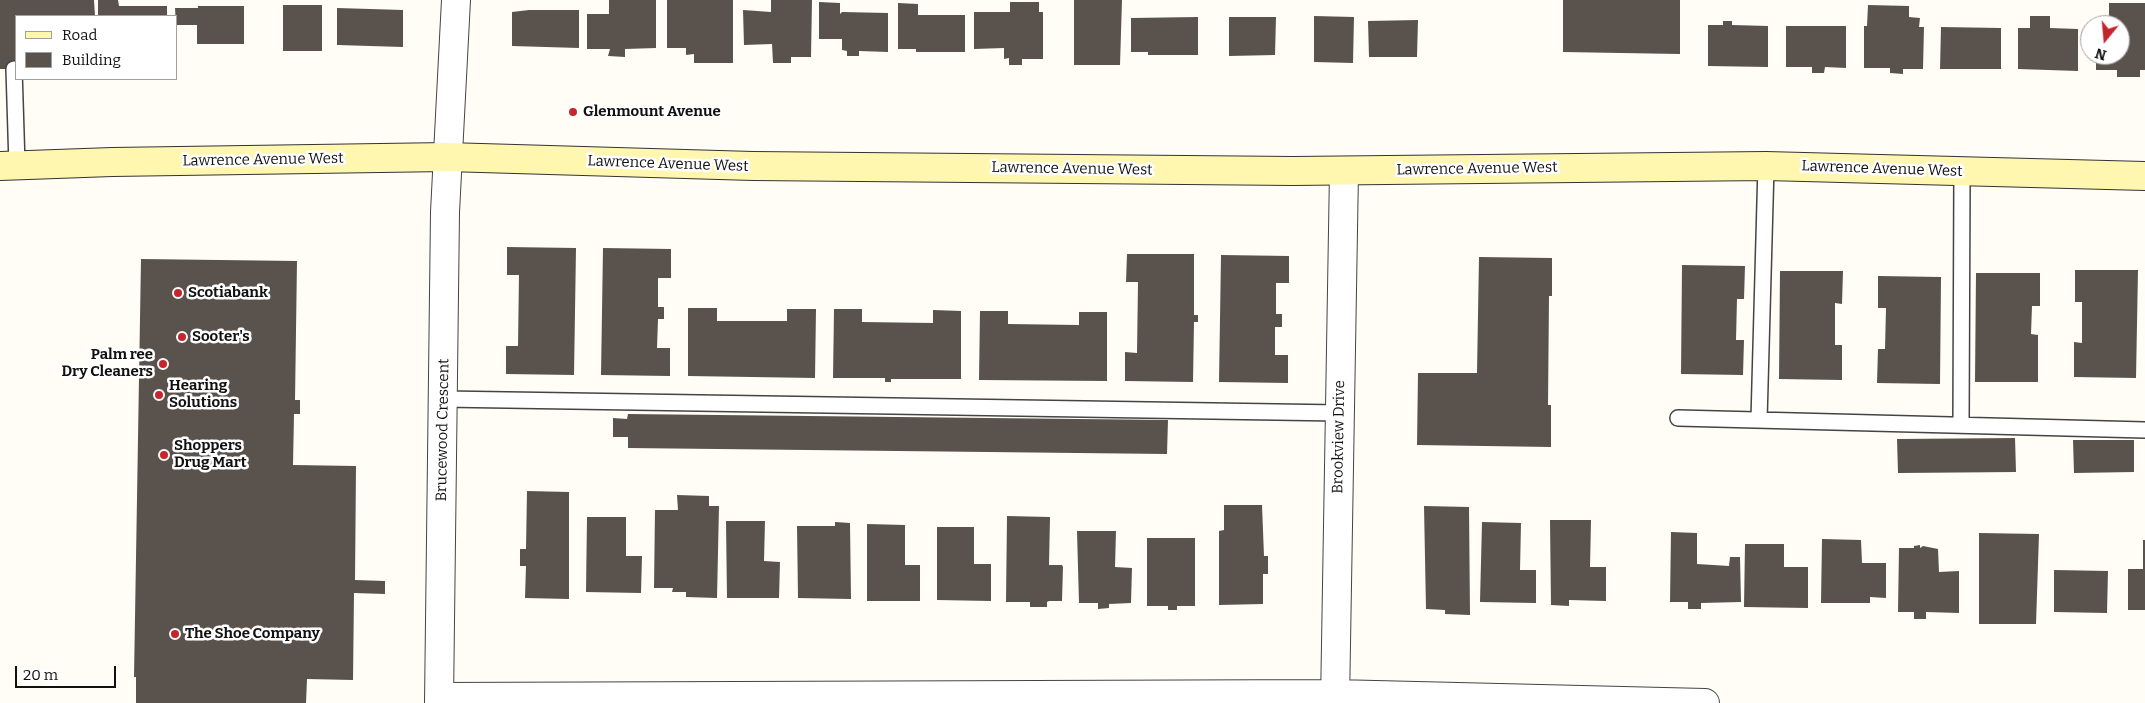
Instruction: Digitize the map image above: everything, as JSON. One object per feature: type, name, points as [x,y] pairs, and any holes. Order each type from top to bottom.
[{"type":"main road","name":"Lawrence Avenue West","points":[[8,166],[447,157],[753,166],[1344,171],[1766,166],[2145,176]]},
{"type":"street","points":[[447,157],[456,0]]},
{"type":"street","name":"Brucewood Crescent","points":[[438,700],[447,157]]},
{"type":"street","name":"Brookview Drive","points":[[1335,698],[1344,171]]},
{"type":"street","points":[[438,700],[1335,698],[1705,703]]},
{"type":"lane","points":[[8,166],[14,69]]},
{"type":"lane","points":[[1759,420],[1766,166]]},
{"type":"lane","points":[[1961,425],[1962,172]]},
{"type":"lane","points":[[444,399],[1340,413]]},
{"type":"lane","points":[[1678,418],[2145,430]]},
{"type":"building","points":[[0,0],[94,0],[95,15],[15,15],[15,69],[0,69]]},
{"type":"building","points":[[98,0],[118,0],[119,6],[167,6],[167,15],[98,15]]},
{"type":"building","points":[[609,0],[656,0],[656,48],[625,49],[625,57],[608,56],[610,49],[587,49],[587,14],[609,14]]},
{"type":"building","points":[[667,0],[733,0],[733,63],[694,63],[694,54],[686,55],[686,48],[667,48]]},
{"type":"building","points":[[771,0],[812,0],[811,57],[791,57],[791,63],[773,63],[772,44],[744,45],[743,10],[771,12]]},
{"type":"building","points":[[1074,0],[1122,0],[1120,65],[1074,65]]},
{"type":"building","points":[[1563,0],[1680,0],[1680,54],[1563,52]]},
{"type":"building","points":[[819,2],[840,3],[840,14],[842,12],[888,13],[888,52],[859,51],[859,56],[847,56],[847,51],[842,50],[842,39],[819,39]]},
{"type":"building","points":[[1010,2],[1039,2],[1039,12],[1043,12],[1043,59],[1022,59],[1022,65],[1009,65],[1009,58],[1004,59],[1004,48],[974,49],[974,12],[1010,12]]},
{"type":"building","points":[[898,3],[918,4],[918,15],[965,15],[965,52],[916,52],[916,49],[898,49]]},
{"type":"building","points":[[2109,3],[2145,3],[2145,70],[2140,70],[2140,77],[2117,77],[2117,70],[2096,70],[2096,65],[2130,65],[2130,15],[2109,15]]},
{"type":"building","points":[[283,5],[322,5],[322,51],[283,51]]},
{"type":"building","points":[[1868,5],[1909,6],[1909,17],[1920,18],[1919,27],[1924,27],[1923,69],[1903,69],[1903,74],[1890,73],[1890,68],[1864,68],[1864,26],[1867,26]]},
{"type":"building","points":[[198,6],[244,6],[244,44],[197,44],[197,25],[178,25],[178,15],[175,15],[175,8],[198,8]]},
{"type":"building","points":[[337,8],[403,10],[403,47],[337,45]]},
{"type":"building","points":[[579,10],[579,48],[512,46],[512,12]]},
{"type":"building","points":[[1314,16],[1354,17],[1353,63],[1314,62]]},
{"type":"building","points":[[2030,16],[2050,16],[2050,28],[2078,29],[2078,71],[2018,69],[2018,28],[2030,28]]},
{"type":"building","points":[[1198,17],[1198,55],[1148,55],[1148,52],[1131,52],[1131,18]]},
{"type":"building","points":[[1229,17],[1276,17],[1275,55],[1229,56]]},
{"type":"building","points":[[1418,20],[1417,57],[1369,57],[1368,21]]},
{"type":"building","points":[[1723,21],[1732,21],[1732,25],[1768,26],[1768,67],[1708,66],[1708,25],[1723,25]]},
{"type":"building","points":[[1786,26],[1846,26],[1846,68],[1825,67],[1824,73],[1812,73],[1812,67],[1786,67]]},
{"type":"building","points":[[1941,27],[2001,28],[2001,69],[1940,69]]},
{"type":"building","points":[[507,247],[576,248],[574,375],[506,374],[506,346],[518,346],[519,275],[507,275]]},
{"type":"building","points":[[603,248],[671,249],[671,278],[658,278],[658,307],[664,307],[664,319],[658,319],[657,348],[670,348],[670,376],[601,375]]},
{"type":"building","points":[[1127,254],[1194,254],[1194,315],[1198,315],[1198,322],[1194,322],[1193,382],[1125,381],[1125,352],[1137,353],[1138,282],[1126,282]]},
{"type":"building","points":[[1221,255],[1289,256],[1289,283],[1276,283],[1276,314],[1282,314],[1282,327],[1275,327],[1275,355],[1288,355],[1288,383],[1219,382]]},
{"type":"building","points":[[1479,257],[1552,258],[1552,296],[1549,296],[1548,405],[1551,405],[1551,447],[1417,445],[1418,373],[1477,373]]},
{"type":"building","points":[[141,259],[297,261],[295,400],[300,400],[300,414],[294,414],[293,465],[356,466],[355,580],[385,581],[385,594],[354,593],[353,680],[307,679],[306,703],[136,703],[136,677],[134,677]]},
{"type":"building","points":[[1682,265],[1745,266],[1744,299],[1737,299],[1736,340],[1744,340],[1743,375],[1681,374]]},
{"type":"building","points":[[2075,270],[2138,270],[2136,378],[2074,377],[2074,342],[2082,343],[2082,302],[2075,302]]},
{"type":"building","points":[[1780,271],[1843,271],[1842,304],[1835,303],[1835,345],[1842,345],[1842,380],[1779,379]]},
{"type":"building","points":[[1976,273],[2040,273],[2040,306],[2032,306],[2031,334],[2038,335],[2038,382],[1975,382]]},
{"type":"building","points":[[1878,276],[1941,277],[1940,384],[1877,383],[1878,349],[1885,349],[1886,308],[1878,308]]},
{"type":"building","points":[[688,308],[717,308],[717,321],[787,321],[787,309],[816,309],[815,378],[688,376]]},
{"type":"building","points":[[834,309],[862,309],[862,322],[933,323],[933,310],[961,311],[961,379],[891,379],[891,382],[885,382],[885,378],[833,378]]},
{"type":"building","points":[[980,311],[1008,311],[1008,324],[1079,325],[1079,312],[1107,312],[1107,381],[979,380]]},
{"type":"building","points":[[628,414],[1168,420],[1167,454],[628,448],[628,437],[613,437],[613,418],[627,419]]},
{"type":"building","points":[[2015,438],[2016,472],[1898,473],[1897,439]]},
{"type":"building","points":[[2073,440],[2134,440],[2134,472],[2074,473]]},
{"type":"building","points":[[527,491],[569,492],[569,599],[525,598],[526,566],[520,566],[520,549],[526,549]]},
{"type":"building","points":[[677,495],[709,496],[709,506],[719,506],[717,598],[686,597],[686,592],[672,592],[673,588],[654,588],[655,510],[678,510]]},
{"type":"building","points":[[1224,505],[1262,505],[1264,556],[1268,556],[1268,574],[1263,574],[1263,604],[1219,605],[1219,531],[1224,530]]},
{"type":"building","points":[[1424,506],[1469,507],[1470,615],[1445,614],[1445,610],[1426,609]]},
{"type":"building","points":[[1007,516],[1050,517],[1049,565],[1062,565],[1063,567],[1062,601],[1049,601],[1047,602],[1047,607],[1030,607],[1030,602],[1006,602]]},
{"type":"building","points":[[587,517],[626,517],[626,556],[642,556],[641,593],[586,592]]},
{"type":"building","points":[[1550,520],[1591,520],[1590,567],[1606,567],[1606,601],[1569,600],[1569,606],[1551,605]]},
{"type":"building","points":[[726,521],[765,521],[764,561],[780,562],[779,598],[727,598]]},
{"type":"building","points":[[835,522],[850,523],[851,599],[798,598],[797,526],[835,526]]},
{"type":"building","points":[[1482,522],[1521,523],[1520,570],[1536,570],[1536,603],[1480,602]]},
{"type":"building","points":[[867,524],[905,525],[905,565],[920,565],[920,601],[867,601]]},
{"type":"building","points":[[937,527],[974,527],[974,564],[991,564],[991,601],[937,600]]},
{"type":"building","points":[[1077,531],[1116,531],[1115,567],[1132,568],[1131,603],[1109,604],[1109,608],[1098,609],[1098,603],[1079,603]]},
{"type":"building","points":[[1671,532],[1697,533],[1697,564],[1729,566],[1730,557],[1740,557],[1741,602],[1701,603],[1701,609],[1688,609],[1688,602],[1670,602]]},
{"type":"building","points":[[1979,533],[2039,534],[2036,624],[1979,624]]},
{"type":"building","points":[[1147,538],[1195,538],[1195,606],[1177,606],[1177,610],[1168,610],[1168,606],[1147,606]]},
{"type":"building","points":[[1822,539],[1861,540],[1862,563],[1886,563],[1886,598],[1870,597],[1870,603],[1821,603]]},
{"type":"building","points":[[2143,540],[2145,540],[2145,610],[2128,610],[2128,569],[2143,569]]},
{"type":"building","points":[[1745,544],[1784,544],[1784,567],[1808,567],[1808,608],[1744,607]]},
{"type":"building","points":[[1920,545],[1920,548],[1923,546],[1938,549],[1939,572],[1959,571],[1959,613],[1926,612],[1926,619],[1914,619],[1914,612],[1898,612],[1899,548],[1914,548],[1914,546]]},
{"type":"building","points":[[2054,570],[2108,571],[2107,613],[2054,612]]},
{"type":"place","name":"Glenmount Avenue","points":[[573,112]]},
{"type":"place","name":"Scotiabank","points":[[178,293]]},
{"type":"place","name":"Sooter's","points":[[182,337]]},
{"type":"place","name":"Palm ree Dry Cleaners","points":[[163,364]]},
{"type":"place","name":"Hearing Solutions","points":[[159,395]]},
{"type":"place","name":"Shoppers Drug Mart","points":[[164,455]]},
{"type":"place","name":"The Shoe Company","points":[[175,634]]}]
